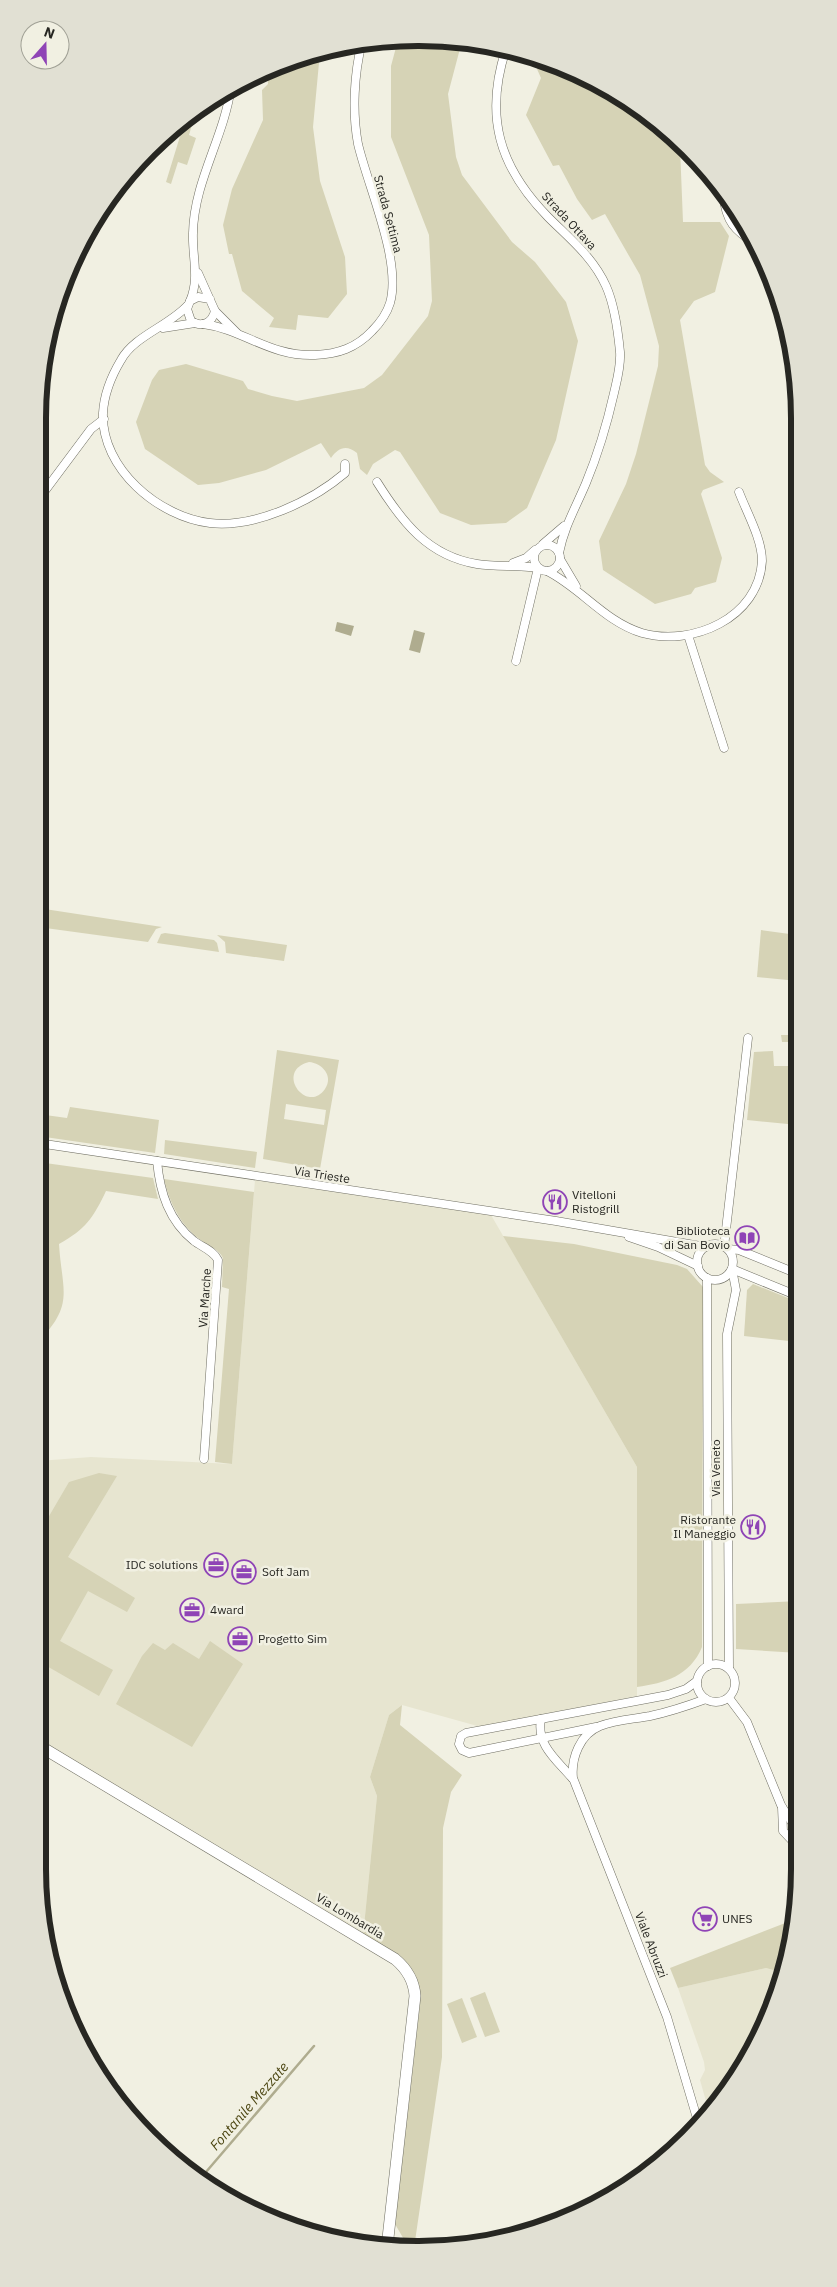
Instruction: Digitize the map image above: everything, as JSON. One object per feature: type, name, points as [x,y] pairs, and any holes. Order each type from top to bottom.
[{"type":"street","name":"Strada Settima","points":[[161,328],[199,324],[214,326],[238,334],[275,351],[295,354],[330,354],[359,344],[376,327],[388,310],[392,293],[386,236],[358,142],[355,116],[357,67],[360,51]]},
{"type":"street","name":"Strada Ottava","points":[[504,56],[494,106],[496,127],[502,148],[529,194],[548,217],[576,242],[594,264],[606,286],[616,321],[620,354],[619,373],[609,416],[598,454],[567,522],[560,556],[580,592]]},
{"type":"street","name":"Strada Settima","points":[[228,98],[221,130],[201,179],[195,207],[193,233],[196,268],[194,292],[189,303],[161,328],[140,340],[122,358],[109,387],[104,419],[117,465],[126,478],[165,508],[192,519],[212,523],[257,518],[305,500],[326,489],[345,473],[345,464]]},
{"type":"street","points":[[726,210],[729,222],[743,236]]},
{"type":"street","name":"Strada Settima","points":[[196,268],[215,311],[238,334]]},
{"type":"street","points":[[210,299],[198,297],[189,303],[189,317],[199,324],[213,318],[215,311]]},
{"type":"street","points":[[46,489],[91,429],[104,419]]},
{"type":"street","name":"Strada Ottava","points":[[377,482],[411,531],[432,548],[455,559],[478,564],[538,568],[547,571],[580,592],[607,615],[624,626],[642,633],[665,637],[688,635],[713,627],[732,617],[746,605],[755,592],[762,559],[760,546],[739,492]]},
{"type":"street","name":"Strada Ottava","points":[[501,565],[517,562],[556,535],[567,522]]},
{"type":"street","points":[[516,661],[538,568],[533,560],[539,547],[552,546],[560,556],[554,569],[547,571]]},
{"type":"street","points":[[688,635],[724,748]]},
{"type":"street","points":[[604,1229],[658,1247],[698,1266],[707,1278],[722,1279],[732,1269],[733,1258],[726,1248],[748,1038]]},
{"type":"street","name":"Via Trieste","points":[[46,1144],[604,1229]]},
{"type":"street","name":"Via Marche","points":[[157,1161],[162,1192],[174,1218],[193,1240],[213,1254],[218,1260],[204,1458]]},
{"type":"street","points":[[604,1229],[706,1247]]},
{"type":"street","points":[[698,1266],[699,1255],[706,1247],[714,1244],[739,1250],[791,1271]]},
{"type":"street","points":[[732,1269],[791,1293]]},
{"type":"street","name":"Via Veneto","points":[[729,1668],[727,1334],[736,1290],[732,1269]]},
{"type":"street","name":"Via Veneto","points":[[707,1278],[708,1666]]},
{"type":"street","points":[[717,1664],[729,1668],[734,1676],[736,1686],[729,1698],[720,1702],[706,1699],[650,1716],[470,1753],[462,1750],[459,1744],[462,1736],[466,1733],[668,1695],[686,1689],[697,1681],[702,1671],[708,1666],[717,1664]]},
{"type":"street","points":[[697,1681],[699,1690],[706,1699]]},
{"type":"street","points":[[729,1698],[747,1722],[781,1805],[791,1821]]},
{"type":"street","points":[[541,1719],[541,1738],[549,1752],[572,1778]]},
{"type":"street","points":[[572,1778],[572,1768],[577,1750],[588,1734],[600,1726]]},
{"type":"street","name":"Via Lombardia","points":[[46,1750],[395,1959],[406,1970],[412,1981],[415,1996],[388,2239]]},
{"type":"street","name":"Viale Abruzzi","points":[[572,1778],[667,2017],[696,2116]]},
{"type":"street","points":[[781,1805],[783,1830],[791,1838]]},
{"type":"shaded area","points":[[396,47],[460,48],[448,94],[456,157],[462,175],[512,242],[535,262],[566,302],[578,341],[556,440],[527,508],[506,523],[471,525],[440,513],[400,452],[395,450],[373,464],[367,475],[360,469],[357,453],[353,450],[342,448],[331,458],[321,443],[266,470],[219,483],[198,485],[145,449],[136,422],[152,380],[159,370],[186,364],[243,381],[248,389],[297,401],[364,388],[382,375],[428,316],[432,301],[429,235],[391,137],[391,66]]},
{"type":"shaded area","points":[[319,60],[313,127],[320,181],[345,257],[347,294],[328,318],[298,315],[296,330],[269,327],[274,318],[242,291],[232,254],[229,254],[223,225],[232,189],[263,120],[262,90],[268,84],[268,79]]},
{"type":"shaded area","points":[[538,66],[561,75],[605,96],[645,123],[664,139],[680,153],[683,222],[720,222],[729,236],[715,292],[694,301],[680,320],[705,465],[710,472],[724,482],[703,490],[701,494],[722,558],[716,582],[695,588],[691,594],[655,604],[603,570],[599,541],[626,484],[636,454],[658,366],[659,346],[640,275],[605,214],[592,220],[577,199],[559,165],[553,166],[526,115],[541,78],[537,69]]},
{"type":"shaded area","points":[[193,123],[189,135],[196,138],[187,165],[178,162],[171,184],[166,182],[181,132]]},
{"type":"shaded area","points":[[337,622],[354,626],[351,636],[335,631]]},
{"type":"shaded area","points":[[414,630],[425,633],[420,653],[409,650]]},
{"type":"shaded area","points":[[46,909],[162,927],[156,929],[148,942],[46,928]]},
{"type":"shaded area","points":[[761,930],[791,934],[791,980],[757,977]]},
{"type":"shaded area","points":[[161,934],[214,940],[217,943],[219,952],[157,943]]},
{"type":"shaded area","points":[[217,935],[287,945],[284,961],[226,953],[225,942]]},
{"type":"shaded area","points":[[781,1035],[791,1035],[791,1042],[782,1042]]},
{"type":"shaded area","points":[[277,1050],[339,1060],[320,1169],[263,1159]],"holes":[[[309,1062],[318,1065],[327,1075],[328,1079],[325,1089],[318,1096],[310,1097],[303,1094],[297,1089],[294,1081],[294,1074],[299,1067]],[[286,1104],[326,1110],[324,1125],[284,1119]]]},
{"type":"shaded area","points":[[773,1051],[774,1066],[791,1066],[791,1124],[747,1120],[754,1052]]},
{"type":"shaded area","points":[[70,1107],[159,1120],[155,1153],[46,1137],[46,1115],[67,1118]]},
{"type":"shaded area","points":[[165,1140],[257,1152],[255,1168],[164,1154]]},
{"type":"shaded area","points":[[46,1163],[153,1178],[158,1199],[106,1191],[88,1222],[76,1233],[59,1244],[64,1297],[62,1307],[46,1333]]},
{"type":"shaded area","points":[[164,1179],[254,1192],[232,1464],[215,1462],[229,1289],[222,1287],[223,1258],[217,1250],[202,1241],[182,1221],[173,1206]]},
{"type":"shaded area","points":[[255,1180],[491,1215],[637,1467],[637,1696],[481,1727],[402,1705],[389,1715],[370,1777],[377,1796],[363,1936],[46,1747],[46,1460],[91,1457],[232,1464]]},
{"type":"shaded area","points":[[503,1236],[574,1244],[677,1265],[687,1269],[703,1287],[702,1647],[691,1665],[667,1680],[637,1687],[637,1467]]},
{"type":"shaded area","points":[[753,1284],[791,1299],[791,1341],[744,1336],[747,1290]]},
{"type":"shaded area","points":[[99,1473],[117,1476],[68,1557],[135,1598],[127,1612],[88,1591],[60,1641],[113,1670],[99,1696],[46,1666],[46,1521],[69,1482]]},
{"type":"shaded area","points":[[791,1601],[791,1652],[736,1649],[736,1604]]},
{"type":"shaded area","points":[[210,1641],[243,1664],[192,1747],[116,1704],[142,1656],[153,1643],[165,1650],[173,1643],[199,1659]]},
{"type":"shaded area","points":[[402,1705],[400,1725],[462,1775],[451,1792],[443,1828],[442,2057],[415,2241],[405,2240],[395,2224],[420,2004],[419,1990],[416,1978],[404,1961],[363,1936],[377,1796],[370,1777],[389,1715]]},
{"type":"shaded area","points":[[787,1922],[776,1971],[766,1968],[678,1988],[670,1968]]},
{"type":"shaded area","points":[[766,1968],[776,1971],[762,2011],[741,2055],[707,2104],[700,2080],[705,2070],[704,2062],[678,1988]]},
{"type":"shaded area","points":[[485,1992],[500,2032],[485,2037],[470,1998]]},
{"type":"shaded area","points":[[462,1998],[477,2037],[462,2043],[447,2004]]},
{"type":"waterway","name":"Fontanile Mezzate","points":[[205,2173],[314,2046]]},
{"type":"place","name":"Vitelloni Ristogrill","points":[[555,1202]]},
{"type":"place","name":"Biblioteca di San Bovio","points":[[747,1238]]},
{"type":"place","name":"Ristorante Il Maneggio","points":[[753,1527]]},
{"type":"place","name":"IDC solutions","points":[[216,1565]]},
{"type":"place","name":"Soft Jam","points":[[244,1572]]},
{"type":"place","name":"4ward","points":[[192,1610]]},
{"type":"place","name":"Progetto Sim","points":[[240,1639]]},
{"type":"place","name":"UNES","points":[[705,1919]]}]
